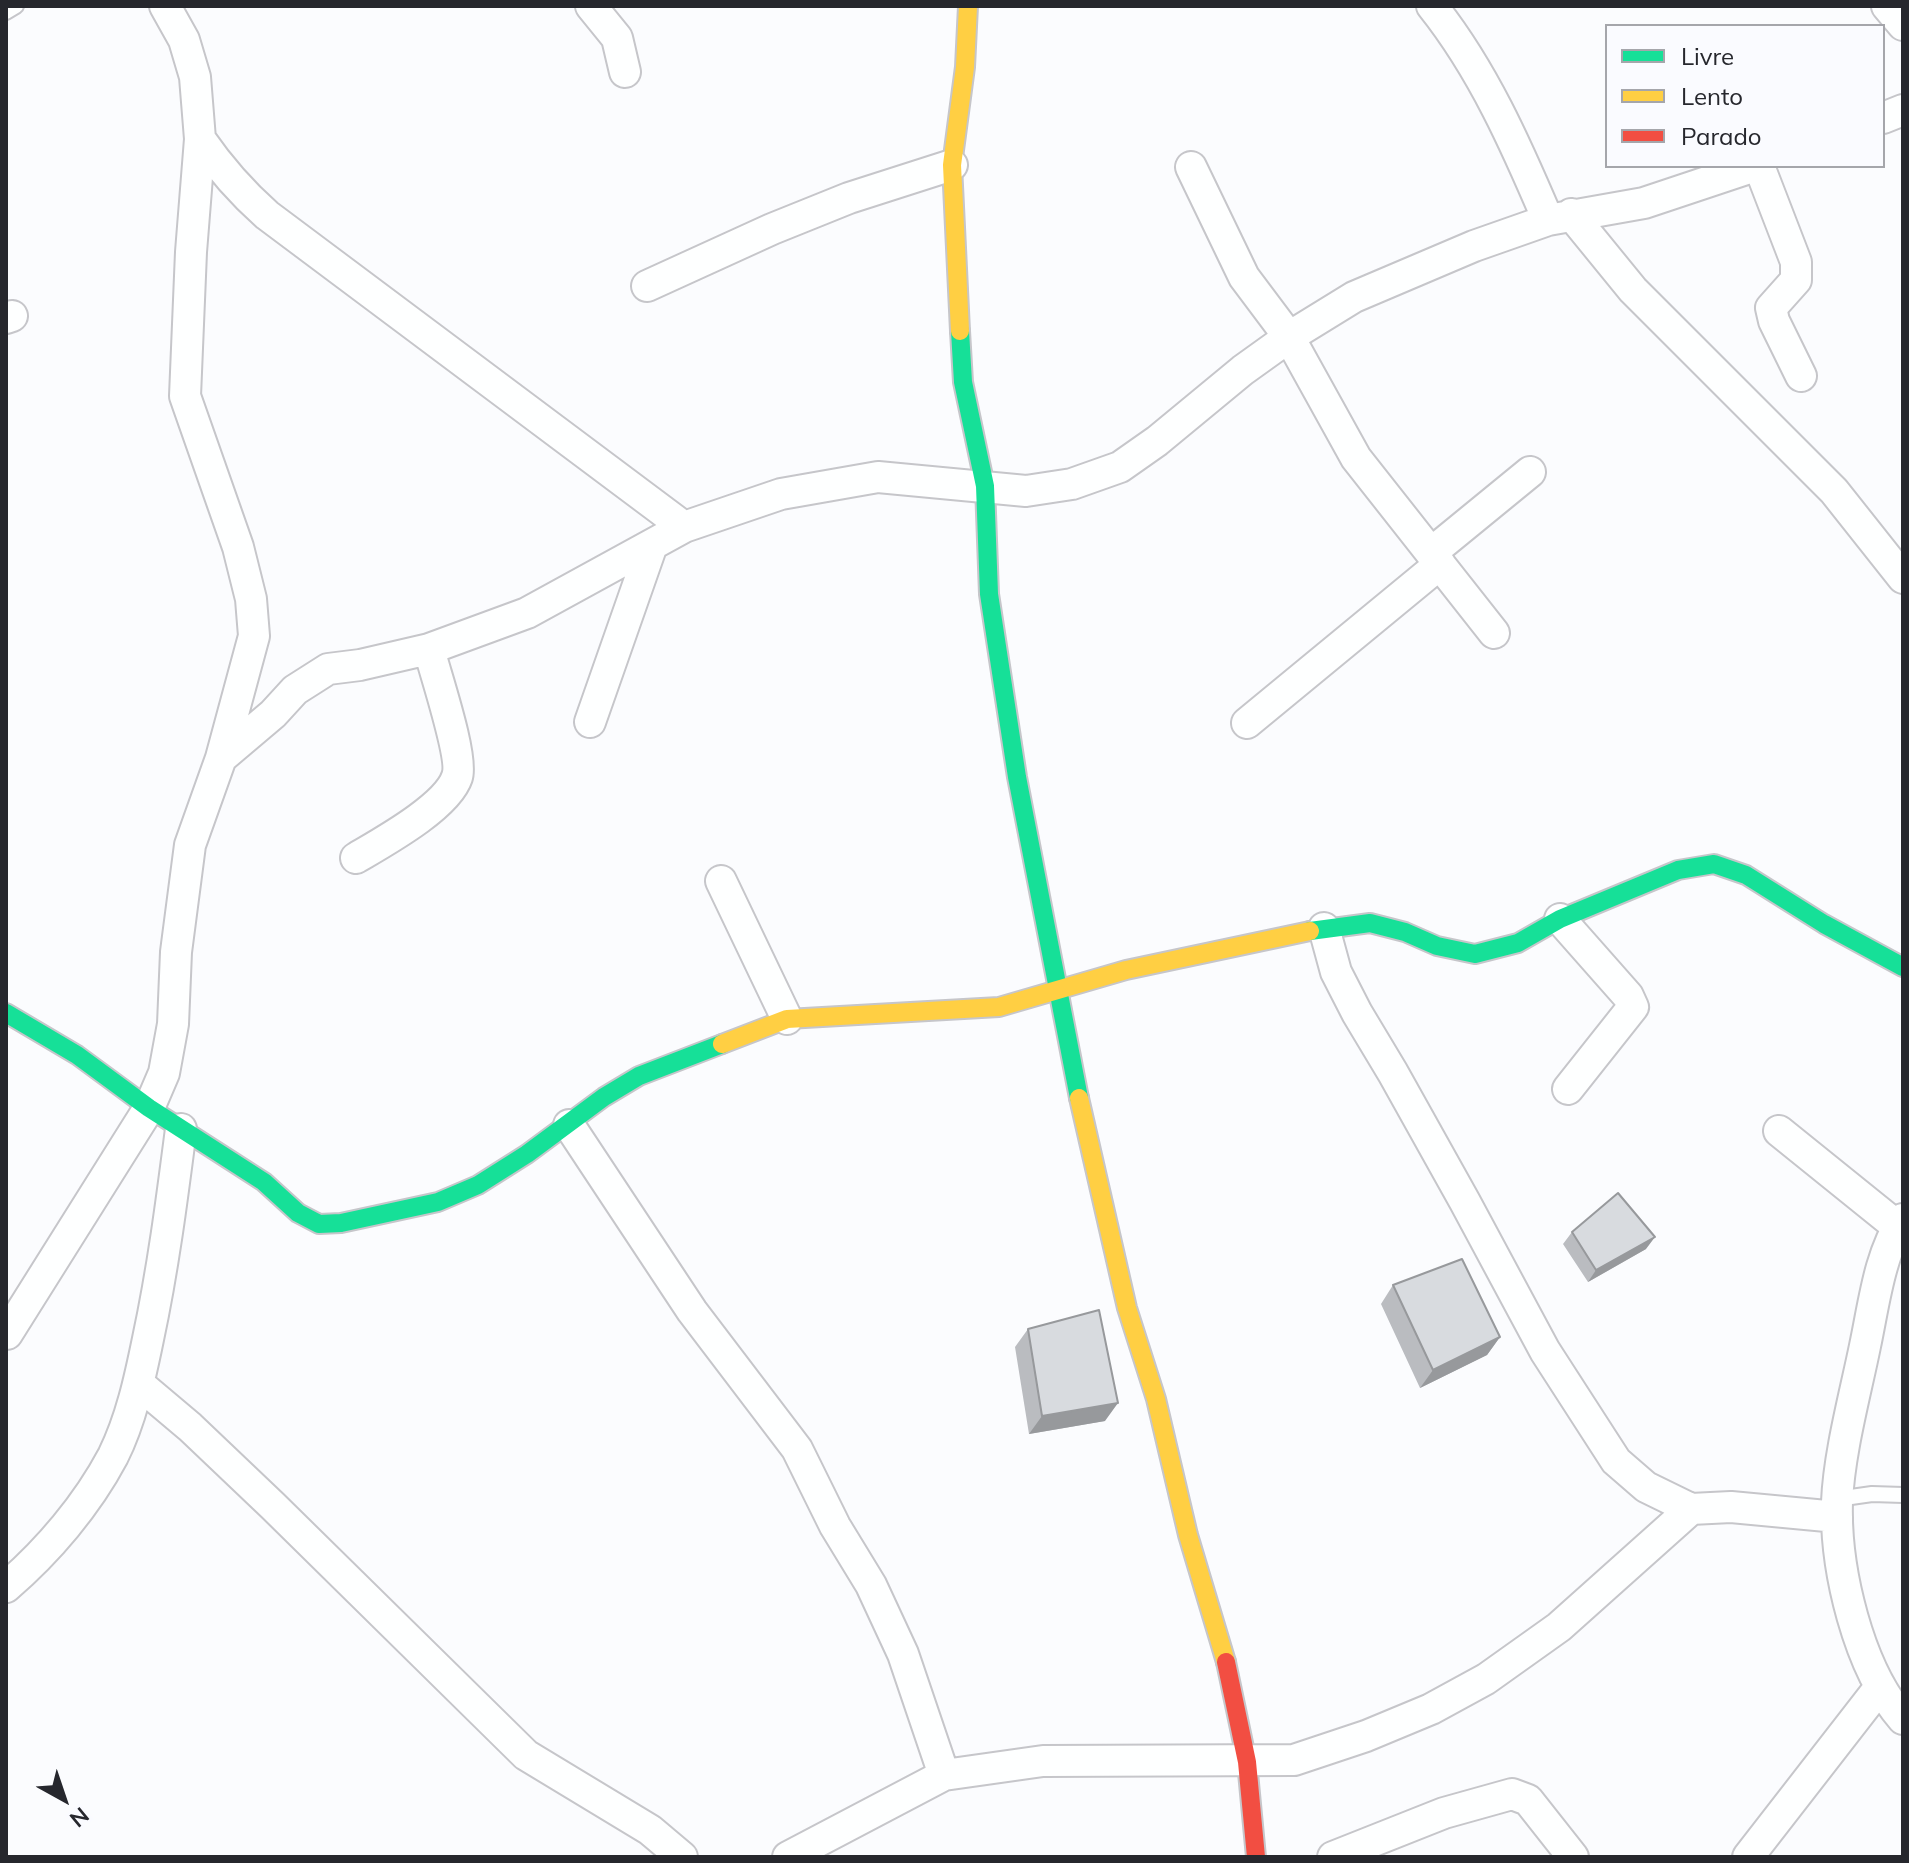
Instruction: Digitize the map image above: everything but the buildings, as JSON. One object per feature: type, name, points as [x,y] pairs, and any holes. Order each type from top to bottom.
[{"type":"street","points":[[7,1334],[149,1108],[164,1073],[173,1024],[176,952],[190,845],[221,758],[254,636],[251,599],[238,547],[185,396],[191,252],[200,139],[195,77],[184,40],[165,6]]},
{"type":"street","points":[[591,6],[617,38],[625,72]]},
{"type":"street","points":[[968,6],[965,67],[952,165],[963,382],[985,486],[989,594],[1017,777],[1079,1100],[1127,1308],[1156,1399],[1188,1535],[1228,1668],[1247,1762],[1256,1857]]},
{"type":"street","points":[[1432,6],[1457,37],[1560,217],[1892,546],[1903,578]]},
{"type":"street","points":[[1887,6],[1903,25]]},
{"type":"street","points":[[200,139],[224,173],[267,215],[684,527]]},
{"type":"street","points":[[647,286],[849,198],[952,165]]},
{"type":"street","points":[[1191,167],[1244,277],[1289,337],[1356,458],[1494,633]]},
{"type":"street","points":[[221,758],[273,714],[295,690],[328,669],[429,649],[527,613],[684,527],[781,494],[878,477],[1026,491],[1072,484],[1120,467],[1157,441],[1243,370],[1354,297],[1474,246],[1560,217],[1644,203],[1751,168]]},
{"type":"street","points":[[1758,168],[1796,262],[1796,280],[1771,308],[1774,321],[1801,376]]},
{"type":"street","points":[[1247,723],[1436,559],[1530,472]]},
{"type":"street","points":[[590,722],[652,545]]},
{"type":"street","points":[[356,858],[407,828],[446,793],[457,776],[454,742],[429,649]]},
{"type":"street","points":[[6,1013],[77,1055],[149,1108],[264,1182],[298,1213],[319,1224],[341,1223],[438,1202],[478,1185],[639,1076],[787,1019],[999,1007],[1126,970],[1324,928],[1370,923],[1405,932],[1437,946],[1475,954],[1518,943],[1560,919],[1678,870],[1714,864],[1746,875],[1824,924],[1903,967]]},
{"type":"street","points":[[721,881],[787,1019]]},
{"type":"street","points":[[1560,919],[1628,996],[1633,1007],[1568,1089]]},
{"type":"street","points":[[1324,928],[1336,972],[1357,1013],[1458,1189],[1545,1351],[1616,1461],[1646,1487],[1691,1509],[1837,1508]]},
{"type":"street","points":[[569,1125],[692,1311],[797,1449],[835,1526],[871,1585],[903,1654],[944,1775]]},
{"type":"street","points":[[6,1587],[87,1501],[114,1453],[139,1384],[169,1230],[181,1129]]},
{"type":"street","points":[[1779,1131],[1900,1223],[1881,1272],[1849,1424],[1837,1508],[1846,1593],[1865,1654],[1880,1687],[1903,1719]]},
{"type":"street","points":[[139,1384],[190,1427],[262,1496],[526,1755],[650,1830],[682,1857]]},
{"type":"street","points":[[788,1857],[944,1775],[1043,1761],[1294,1760],[1366,1736],[1431,1709],[1486,1679],[1559,1627],[1691,1509]]},
{"type":"street","points":[[1748,1857],[1880,1687]]},
{"type":"street","points":[[1333,1857],[1444,1813],[1512,1794],[1528,1800],[1573,1857]]},
{"type":"lane","points":[[6,12],[16,6]]},
{"type":"lane","points":[[1837,1508],[1872,1494],[1903,1495]]},
{"type":"traffic: fast","points":[[960,331],[963,382],[985,486],[989,594],[1017,777],[1079,1098]]},
{"type":"traffic: fast","points":[[1310,931],[1370,923],[1405,932],[1437,946],[1475,954],[1518,943],[1560,919],[1678,870],[1714,864],[1746,875],[1824,924],[1903,967]]},
{"type":"traffic: fast","points":[[6,1013],[77,1055],[149,1108],[264,1182],[298,1213],[319,1224],[341,1223],[438,1202],[478,1185],[639,1076],[722,1044]]},
{"type":"traffic: slow","points":[[960,331],[952,165],[965,67],[968,6]]},
{"type":"traffic: slow","points":[[722,1044],[787,1019],[999,1007],[1126,970],[1310,931]]},
{"type":"traffic: slow","points":[[1079,1098],[1127,1308],[1156,1399],[1188,1535],[1226,1662]]},
{"type":"traffic: jam","points":[[1226,1662],[1247,1762],[1256,1857]]}]
